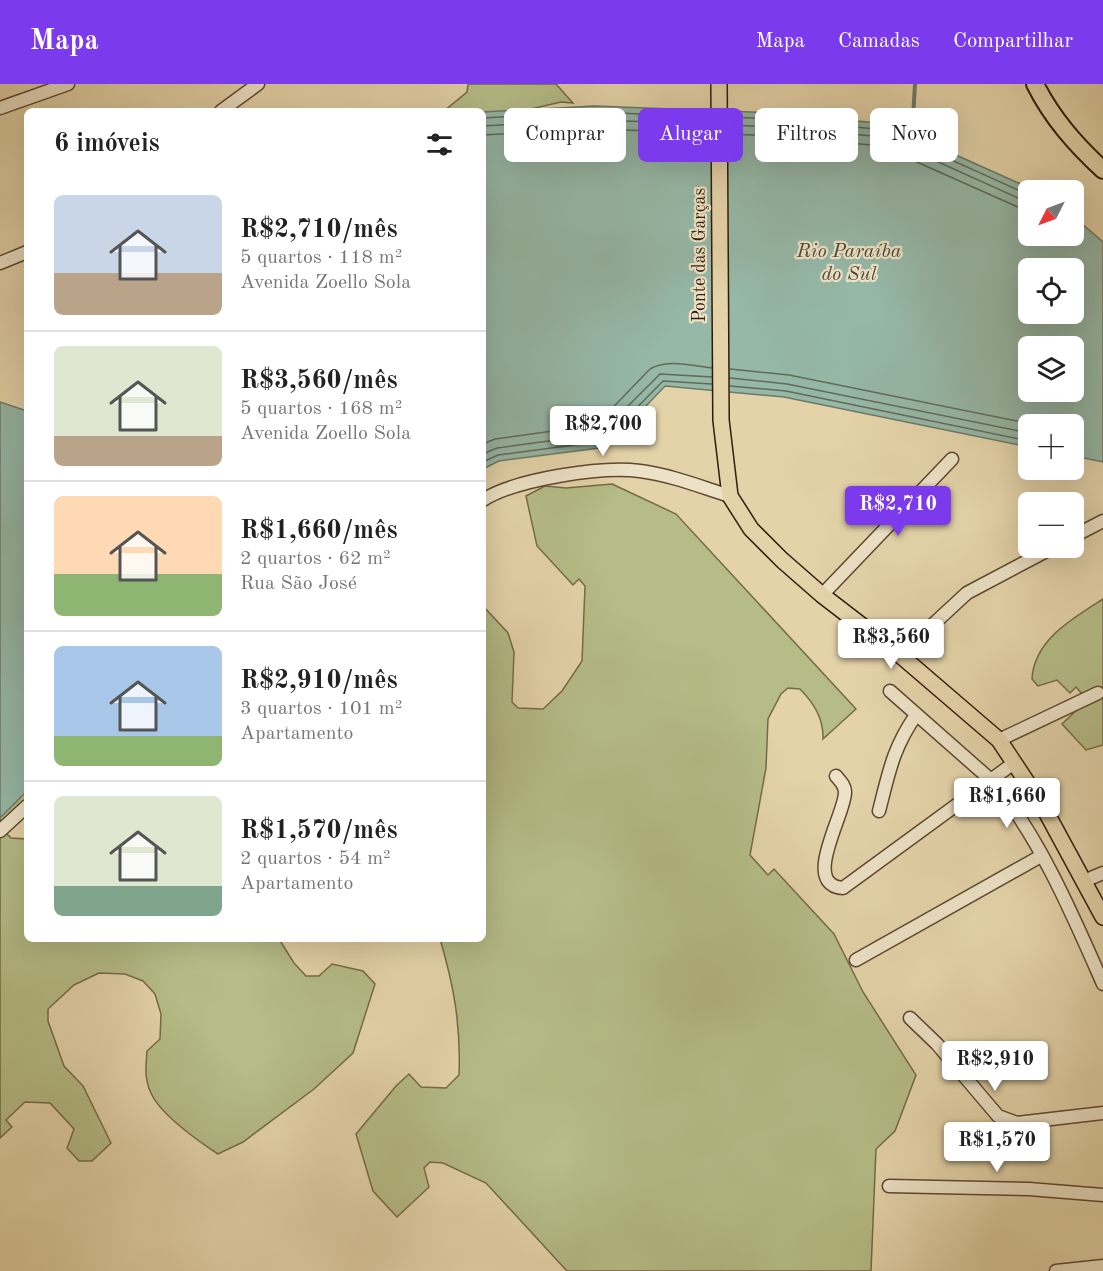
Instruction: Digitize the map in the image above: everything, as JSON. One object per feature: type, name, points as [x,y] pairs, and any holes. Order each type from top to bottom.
[{"type":"highway","points":[[1035,84],[1045,105],[1071,140],[1103,170]]},
{"type":"main road","name":"Ponte das Garças","points":[[719,86],[721,420],[730,495]]},
{"type":"main road","points":[[730,495],[752,528],[782,560],[822,595],[900,655],[999,740],[1044,808],[1103,917]]},
{"type":"street","points":[[0,108],[68,84]]},
{"type":"street","points":[[225,108],[258,84]]},
{"type":"street","points":[[0,263],[24,253]]},
{"type":"street","points":[[822,595],[952,459]]},
{"type":"street","points":[[486,499],[513,486],[539,479],[622,470],[660,475],[730,495]]},
{"type":"street","points":[[1084,531],[1103,521]]},
{"type":"street","points":[[900,655],[966,593],[1033,558]]},
{"type":"street","points":[[890,691],[991,780],[1006,797],[1041,856],[1103,984]]},
{"type":"street","points":[[999,740],[1098,693]]},
{"type":"street","points":[[879,811],[891,759],[904,732],[916,715]]},
{"type":"street","points":[[836,776],[845,789],[844,801],[824,861],[825,875],[830,883],[836,888],[843,888],[1014,763]]},
{"type":"street","points":[[0,831],[24,809]]},
{"type":"street","points":[[856,960],[1041,856]]},
{"type":"street","points":[[1084,881],[1103,873]]},
{"type":"street","points":[[910,1018],[937,1044],[998,1116],[1017,1123],[1103,1113]]},
{"type":"street","points":[[889,1186],[1029,1189],[1103,1195]]},
{"type":"street","points":[[1056,1271],[1103,1266]]},
{"type":"green space","points":[[468,84],[556,84],[573,103],[561,102],[535,108],[504,108],[504,115],[486,119],[486,108],[448,108],[467,92]]},
{"type":"green space","points":[[612,484],[676,514],[856,709],[823,739],[820,718],[805,694],[800,689],[788,688],[781,694],[768,719],[766,768],[750,855],[768,875],[774,869],[834,934],[863,992],[916,1075],[895,1131],[876,1149],[871,1271],[567,1271],[486,1183],[443,1163],[430,1162],[424,1168],[429,1187],[397,1217],[373,1191],[356,1134],[409,1074],[421,1087],[446,1088],[459,1075],[456,1006],[441,942],[486,942],[486,609],[508,633],[514,652],[512,702],[518,708],[543,709],[562,691],[582,661],[585,586],[579,579],[573,585],[537,546],[526,496],[545,486],[566,488]]},
{"type":"green space","points":[[1103,599],[1103,745],[1086,750],[1062,724],[1081,706],[1082,694],[1076,687],[1070,693],[1057,680],[1038,686],[1032,679],[1034,665],[1047,642],[1068,622]]},
{"type":"green space","points":[[24,781],[24,803],[6,819],[5,832],[11,838],[24,839],[24,942],[281,942],[294,963],[306,976],[319,976],[332,964],[363,971],[375,984],[353,1053],[314,1089],[243,1142],[218,1154],[190,1135],[162,1110],[149,1088],[146,1072],[147,1051],[160,1039],[161,1014],[155,994],[143,981],[125,974],[99,973],[74,985],[48,1009],[48,1021],[64,1066],[83,1086],[111,1143],[92,1161],[79,1161],[67,1148],[74,1129],[50,1103],[25,1102],[6,1120],[12,1127],[0,1138],[0,812]]},
{"type":"water","name":"Rio Paraíba do Sul","points":[[594,106],[646,108],[638,108],[638,162],[743,162],[743,112],[755,112],[755,162],[858,162],[858,121],[870,122],[870,162],[958,162],[958,156],[1018,183],[1018,246],[1084,246],[1084,226],[1103,242],[1103,462],[1084,458],[1084,414],[1018,414],[1018,445],[784,397],[665,386],[607,447],[499,461],[486,468],[486,112],[504,111],[504,162],[626,162],[626,108],[557,108]]},
{"type":"water","points":[[0,402],[24,410],[24,794],[0,818]]},
{"type":"waterway","points":[[914,108],[915,84]]}]
